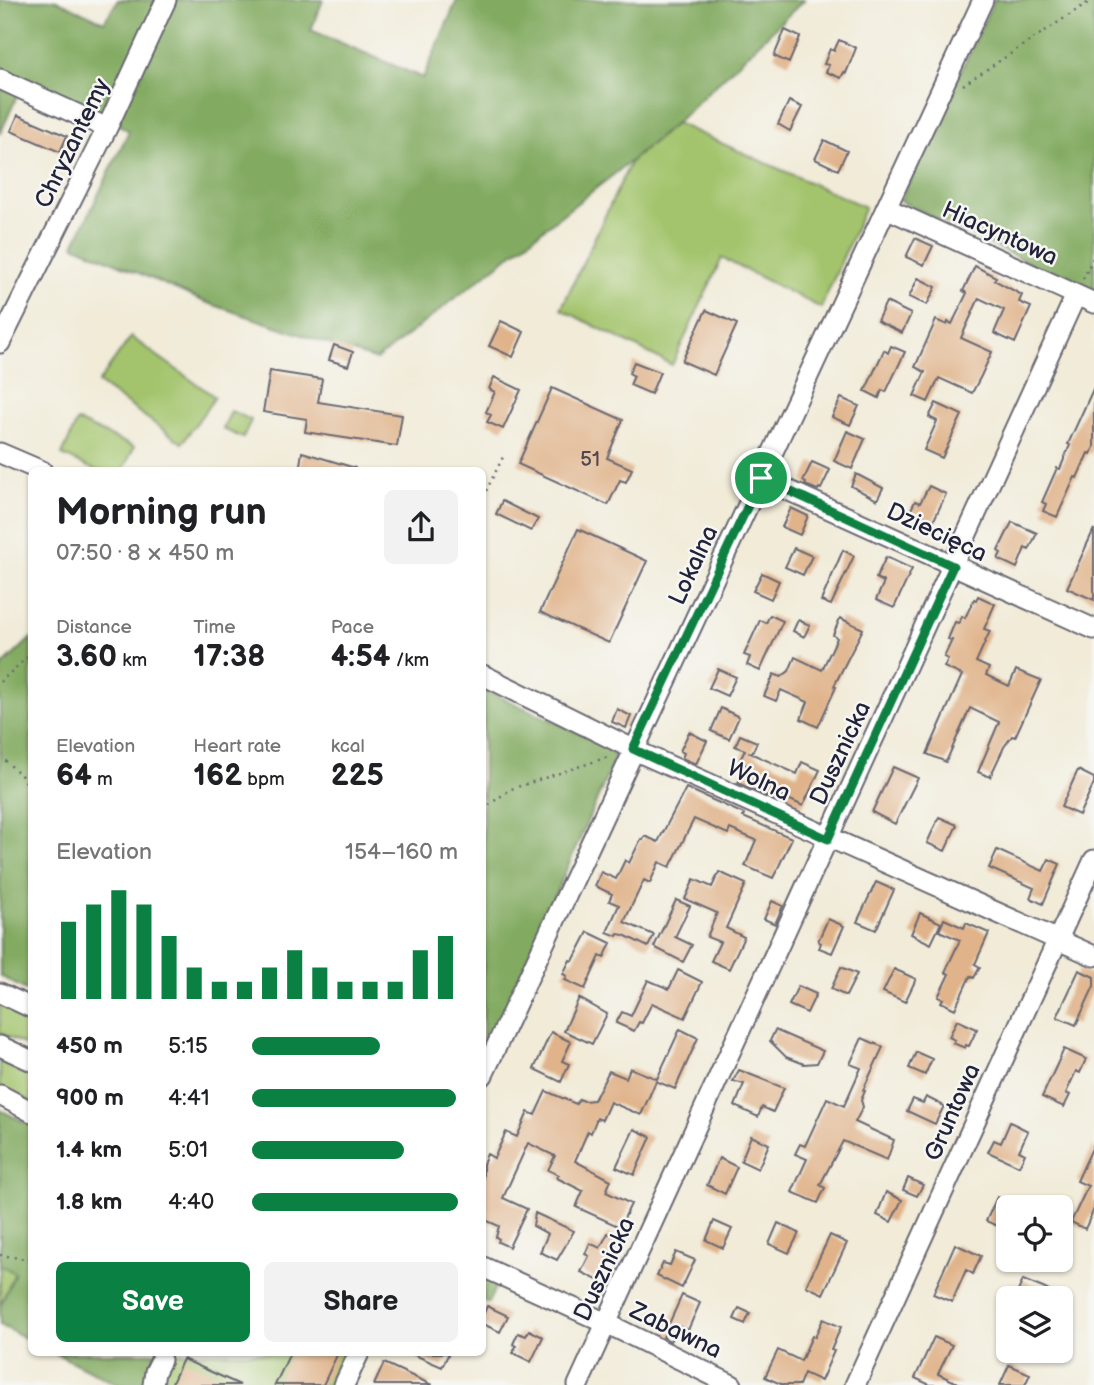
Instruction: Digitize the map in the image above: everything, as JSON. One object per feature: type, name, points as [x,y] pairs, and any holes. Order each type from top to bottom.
[{"type":"street","name":"Chryzantemy","points":[[0,343],[107,128],[166,0]]},
{"type":"street","name":"Lokalna","points":[[486,1068],[983,0]]},
{"type":"street","points":[[0,79],[107,128]]},
{"type":"street","name":"Hiacyntowa","points":[[886,208],[1085,299]]},
{"type":"street","name":"Dusznicka","points":[[578,1385],[953,566],[1085,299]]},
{"type":"street","points":[[0,453],[33,467]]},
{"type":"street","name":"Dziecięca","points":[[761,478],[1094,629]]},
{"type":"street","name":"Wolna","points":[[486,676],[633,749],[828,839],[1094,956]]},
{"type":"street","name":"Gruntowa","points":[[855,1385],[1094,860]]},
{"type":"street","points":[[0,993],[28,1006]]},
{"type":"street","points":[[0,1046],[28,1059]]},
{"type":"street","points":[[0,1095],[28,1110]]},
{"type":"street","name":"Zabawna","points":[[486,1267],[732,1385]]},
{"type":"street","points":[[344,1385],[358,1356]]},
{"type":"street","points":[[153,1385],[161,1360]]},
{"type":"path","points":[[937,102],[1092,0]]},
{"type":"path","points":[[1085,299],[1094,256]]},
{"type":"path","points":[[486,491],[503,457]]},
{"type":"path","points":[[0,682],[28,657]]},
{"type":"path","points":[[486,807],[511,789],[633,749]]},
{"type":"path","points":[[0,756],[28,785]]},
{"type":"path","points":[[0,1255],[28,1258]]},
{"type":"green space","points":[[0,0],[56,0],[104,22],[118,0],[323,0],[311,30],[423,78],[457,0],[804,0],[676,123],[631,161],[376,360],[205,302],[74,245],[129,131],[99,113],[0,68]]},
{"type":"green space","points":[[994,0],[1094,0],[1094,294],[900,201]]},
{"type":"green space","points":[[0,83],[19,92],[0,134]]},
{"type":"green space","points":[[676,123],[865,207],[821,308],[722,258],[672,365],[561,309],[631,161]]},
{"type":"green space","points":[[131,337],[215,397],[182,443],[98,383]]},
{"type":"green space","points":[[231,411],[251,420],[243,438],[223,429]]},
{"type":"green space","points":[[77,421],[134,447],[125,467],[88,467],[62,455]]},
{"type":"green space","points":[[28,641],[28,991],[0,976],[0,668]]},
{"type":"green space","points":[[486,690],[606,745],[615,758],[486,1054]]},
{"type":"green space","points":[[0,1001],[28,1015],[28,1047],[0,1033]]},
{"type":"green space","points":[[0,1057],[28,1071],[28,1100],[0,1086]]},
{"type":"green space","points":[[0,1110],[28,1124],[28,1339],[0,1325],[0,1306],[15,1273],[0,1265]]},
{"type":"green space","points":[[0,1265],[15,1272],[0,1306]]},
{"type":"green space","points":[[486,1275],[499,1281],[488,1303],[486,1302]]},
{"type":"green space","points":[[61,1356],[159,1356],[145,1385],[118,1385]]},
{"type":"green space","points":[[160,1356],[346,1356],[332,1385],[162,1385]]},
{"type":"building","points":[[785,30],[800,37],[789,63],[774,56]]},
{"type":"building","points":[[839,40],[856,48],[846,73],[844,72],[841,78],[826,72],[829,65],[824,64],[830,49],[834,51]]},
{"type":"building","points":[[789,101],[802,107],[790,131],[778,124]]},
{"type":"building","points":[[18,115],[67,136],[60,152],[11,131]]},
{"type":"building","points":[[824,140],[847,151],[838,170],[815,159]]},
{"type":"building","points":[[915,238],[933,246],[924,265],[906,257]]},
{"type":"building","points":[[975,266],[1022,295],[1019,302],[1031,307],[1015,343],[994,333],[1004,310],[979,298],[961,338],[992,352],[981,376],[972,393],[939,378],[928,402],[914,396],[925,372],[915,367],[936,320],[947,325],[948,322],[952,324],[967,293],[963,291]]},
{"type":"building","points":[[918,278],[936,287],[927,305],[909,297]]},
{"type":"building","points":[[886,302],[911,314],[902,333],[877,321]]},
{"type":"building","points":[[706,310],[737,324],[714,375],[682,361]]},
{"type":"building","points":[[501,321],[524,332],[513,357],[489,346]]},
{"type":"building","points":[[334,345],[353,352],[348,366],[329,360]]},
{"type":"building","points":[[891,346],[905,352],[886,392],[882,390],[879,398],[865,391],[884,350],[888,353]]},
{"type":"building","points":[[634,362],[660,372],[651,394],[630,385],[634,376],[629,373]]},
{"type":"building","points":[[270,371],[322,379],[318,402],[402,415],[397,446],[305,432],[307,419],[263,412]]},
{"type":"building","points":[[494,377],[521,390],[503,429],[487,422],[491,415],[486,412],[495,392],[489,389]]},
{"type":"building","points":[[1094,387],[1094,447],[1091,454],[1088,453],[1077,478],[1075,477],[1057,517],[1043,511],[1046,504],[1042,502],[1057,468],[1060,469],[1070,445],[1068,444]]},
{"type":"building","points":[[552,388],[623,420],[607,458],[632,469],[626,482],[620,480],[608,505],[518,464]]},
{"type":"building","points":[[841,398],[859,406],[850,425],[832,417]]},
{"type":"building","points":[[936,403],[962,415],[942,458],[924,450],[937,421],[929,417]]},
{"type":"building","points":[[847,431],[865,439],[852,469],[834,461]]},
{"type":"building","points":[[302,452],[352,467],[300,467]]},
{"type":"building","points":[[812,462],[830,470],[818,490],[805,485],[803,481]]},
{"type":"building","points":[[856,474],[883,488],[877,500],[851,486]]},
{"type":"building","points":[[929,486],[946,494],[933,522],[930,521],[926,529],[906,520],[915,501],[920,503]]},
{"type":"building","points":[[502,501],[538,519],[531,531],[496,514]]},
{"type":"building","points":[[791,508],[808,516],[800,535],[782,527]]},
{"type":"building","points":[[1012,522],[1037,533],[1029,550],[1025,548],[1017,568],[998,559],[1001,553],[998,551]]},
{"type":"building","points":[[578,529],[647,561],[609,643],[540,612]]},
{"type":"building","points":[[1094,529],[1094,600],[1067,588]]},
{"type":"building","points":[[794,548],[812,556],[803,575],[785,567]]},
{"type":"building","points":[[843,550],[854,556],[831,605],[821,601]]},
{"type":"building","points":[[886,557],[912,569],[894,608],[876,600],[884,582],[876,578]]},
{"type":"building","points":[[762,573],[779,581],[771,599],[753,591]]},
{"type":"building","points":[[978,596],[995,604],[984,629],[990,631],[976,662],[989,668],[986,675],[1009,686],[1016,670],[1041,680],[1015,737],[1012,736],[1004,747],[990,777],[978,772],[999,722],[970,708],[946,762],[927,754],[962,675],[944,667],[948,659],[944,657],[952,640],[948,639],[955,622],[959,623],[962,616],[965,618]]},
{"type":"building","points":[[770,615],[783,621],[760,671],[747,665],[750,657],[744,655],[760,620],[766,623]]},
{"type":"building","points":[[840,618],[863,629],[834,686],[836,687],[818,727],[801,719],[808,702],[781,690],[776,701],[764,696],[774,674],[781,677],[789,671],[795,657],[822,670],[837,638],[833,635]]},
{"type":"building","points":[[798,620],[810,625],[804,637],[793,631]]},
{"type":"building","points":[[718,669],[736,677],[727,696],[709,688]]},
{"type":"building","points":[[721,708],[739,717],[729,739],[711,731]]},
{"type":"building","points":[[617,709],[631,716],[626,728],[612,722]]},
{"type":"building","points":[[689,732],[707,741],[696,764],[682,758],[684,753],[680,751]]},
{"type":"building","points":[[740,735],[757,742],[752,753],[748,752],[797,774],[802,762],[820,770],[803,806],[773,792],[770,798],[738,783],[746,765],[739,762],[745,750],[735,746]]},
{"type":"building","points":[[893,767],[918,778],[895,824],[872,812]]},
{"type":"building","points":[[1078,770],[1094,778],[1079,815],[1061,807]]},
{"type":"building","points":[[686,788],[792,838],[773,878],[745,866],[756,840],[730,829],[728,834],[694,819],[670,867],[659,862],[650,883],[644,880],[624,922],[654,935],[648,947],[624,935],[617,936],[607,932],[619,905],[609,901],[612,894],[595,886],[601,872],[616,879],[625,860],[629,863],[641,839],[645,836],[658,842]]},
{"type":"building","points":[[939,817],[957,825],[945,851],[927,843]]},
{"type":"building","points":[[997,850],[1043,871],[1049,859],[1060,864],[1043,904],[1030,898],[1034,888],[989,868]]},
{"type":"building","points":[[719,872],[746,884],[726,928],[744,937],[729,969],[711,961],[720,942],[707,937],[717,913],[685,899],[694,879],[712,887]]},
{"type":"building","points":[[876,882],[894,890],[876,930],[857,922]]},
{"type":"building","points":[[676,900],[690,906],[675,937],[692,945],[683,962],[654,947]]},
{"type":"building","points":[[772,901],[783,906],[775,924],[764,919]]},
{"type":"building","points":[[920,913],[941,923],[931,944],[911,934]]},
{"type":"building","points":[[828,919],[844,926],[832,953],[819,948],[821,943],[818,941]]},
{"type":"building","points":[[944,919],[964,928],[966,923],[989,933],[975,964],[980,967],[974,978],[970,976],[955,1009],[941,1002],[943,999],[938,997],[949,974],[945,972],[960,940],[939,931]]},
{"type":"building","points":[[588,932],[611,943],[604,958],[600,956],[585,989],[565,980],[567,976],[563,974]]},
{"type":"building","points":[[841,967],[857,974],[846,996],[831,989]]},
{"type":"building","points":[[894,969],[916,979],[905,1002],[883,992]]},
{"type":"building","points":[[678,970],[702,982],[685,1018],[652,1003],[642,1023],[639,1022],[634,1031],[616,1023],[622,1012],[631,1016],[648,980],[669,989]]},
{"type":"building","points":[[1079,970],[1094,977],[1094,986],[1076,1025],[1057,1017]]},
{"type":"building","points":[[798,986],[816,994],[807,1013],[789,1005]]},
{"type":"building","points":[[579,998],[607,1014],[592,1044],[564,1031]]},
{"type":"building","points":[[957,1020],[977,1029],[969,1046],[966,1045],[965,1048],[953,1043],[955,1040],[949,1037]]},
{"type":"building","points":[[680,1029],[698,1038],[675,1089],[656,1081],[641,1115],[610,1102],[602,1120],[597,1118],[591,1133],[588,1131],[575,1161],[611,1180],[606,1192],[631,1204],[620,1227],[576,1207],[583,1191],[557,1178],[559,1175],[548,1170],[555,1156],[528,1143],[503,1198],[527,1209],[509,1247],[498,1242],[496,1237],[499,1226],[486,1220],[486,1156],[487,1154],[494,1158],[506,1132],[517,1137],[528,1112],[535,1115],[546,1091],[576,1104],[579,1099],[594,1100],[609,1071],[626,1078],[630,1068],[657,1079]]},
{"type":"building","points":[[775,1030],[823,1051],[817,1063],[804,1064],[786,1057],[770,1041]]},
{"type":"building","points":[[551,1032],[571,1042],[562,1061],[569,1064],[561,1082],[534,1069]]},
{"type":"building","points":[[862,1038],[883,1047],[863,1090],[863,1107],[855,1122],[894,1140],[887,1160],[843,1141],[820,1185],[825,1188],[818,1203],[792,1192],[807,1159],[795,1154],[800,1144],[805,1146],[827,1098],[844,1106],[861,1068],[850,1064]]},
{"type":"building","points":[[1064,1049],[1086,1059],[1080,1073],[1076,1071],[1066,1093],[1070,1095],[1064,1107],[1042,1097]]},
{"type":"building","points":[[916,1052],[932,1059],[925,1075],[909,1068]]},
{"type":"building","points":[[739,1070],[784,1088],[773,1112],[762,1107],[758,1117],[735,1106],[744,1084],[733,1081]]},
{"type":"building","points":[[926,1097],[944,1106],[935,1124],[907,1111],[913,1099],[923,1103]]},
{"type":"building","points":[[1010,1122],[1028,1131],[1019,1151],[1025,1154],[1019,1166],[988,1152],[994,1140],[1001,1143]]},
{"type":"building","points":[[634,1129],[651,1137],[634,1175],[616,1167]]},
{"type":"building","points":[[751,1136],[769,1144],[758,1169],[741,1161]]},
{"type":"building","points":[[1094,1144],[1094,1209],[1085,1229],[1073,1223],[1088,1186],[1077,1181]]},
{"type":"building","points":[[719,1158],[737,1167],[725,1194],[707,1185]]},
{"type":"building","points":[[908,1178],[923,1185],[917,1196],[903,1190]]},
{"type":"building","points":[[886,1192],[902,1200],[891,1222],[877,1215]]},
{"type":"building","points":[[996,1199],[996,1225],[986,1221]]},
{"type":"building","points":[[535,1213],[574,1231],[557,1260],[540,1252],[548,1234],[533,1226]]},
{"type":"building","points":[[714,1221],[732,1229],[723,1248],[706,1240]]},
{"type":"building","points":[[778,1223],[799,1233],[789,1253],[769,1244]]},
{"type":"building","points":[[608,1233],[619,1238],[599,1281],[581,1272],[589,1256],[585,1254],[590,1243],[600,1248]]},
{"type":"building","points":[[830,1235],[847,1243],[823,1294],[806,1286]]},
{"type":"building","points":[[955,1244],[981,1256],[973,1274],[966,1270],[952,1302],[933,1294]]},
{"type":"building","points":[[676,1252],[695,1260],[682,1288],[657,1276],[663,1263],[670,1265]]},
{"type":"building","points":[[1023,1280],[1038,1286],[1020,1286]]},
{"type":"building","points":[[682,1295],[700,1303],[688,1330],[680,1327],[670,1341],[663,1337]]},
{"type":"building","points":[[487,1306],[508,1316],[500,1332],[486,1325]]},
{"type":"building","points":[[739,1308],[750,1313],[745,1324],[734,1319]]},
{"type":"building","points":[[823,1319],[841,1327],[821,1381],[804,1373],[799,1385],[783,1385],[765,1377],[778,1350],[801,1361]]},
{"type":"building","points":[[529,1330],[543,1337],[531,1362],[513,1353],[516,1346],[513,1344],[518,1333],[526,1336]]},
{"type":"building","points":[[934,1337],[952,1345],[938,1374],[962,1385],[930,1385],[915,1378]]},
{"type":"building","points":[[289,1356],[337,1356],[323,1385],[275,1385]]},
{"type":"building","points":[[417,1356],[448,1356],[442,1367]]},
{"type":"building","points":[[183,1359],[240,1385],[171,1385]]},
{"type":"building","points":[[384,1363],[432,1385],[374,1385]]},
{"type":"building","points":[[1009,1365],[1030,1374],[1025,1385],[1000,1385]]},
{"type":"route","points":[[761,478],[953,566],[828,839],[633,749],[761,478]]}]
